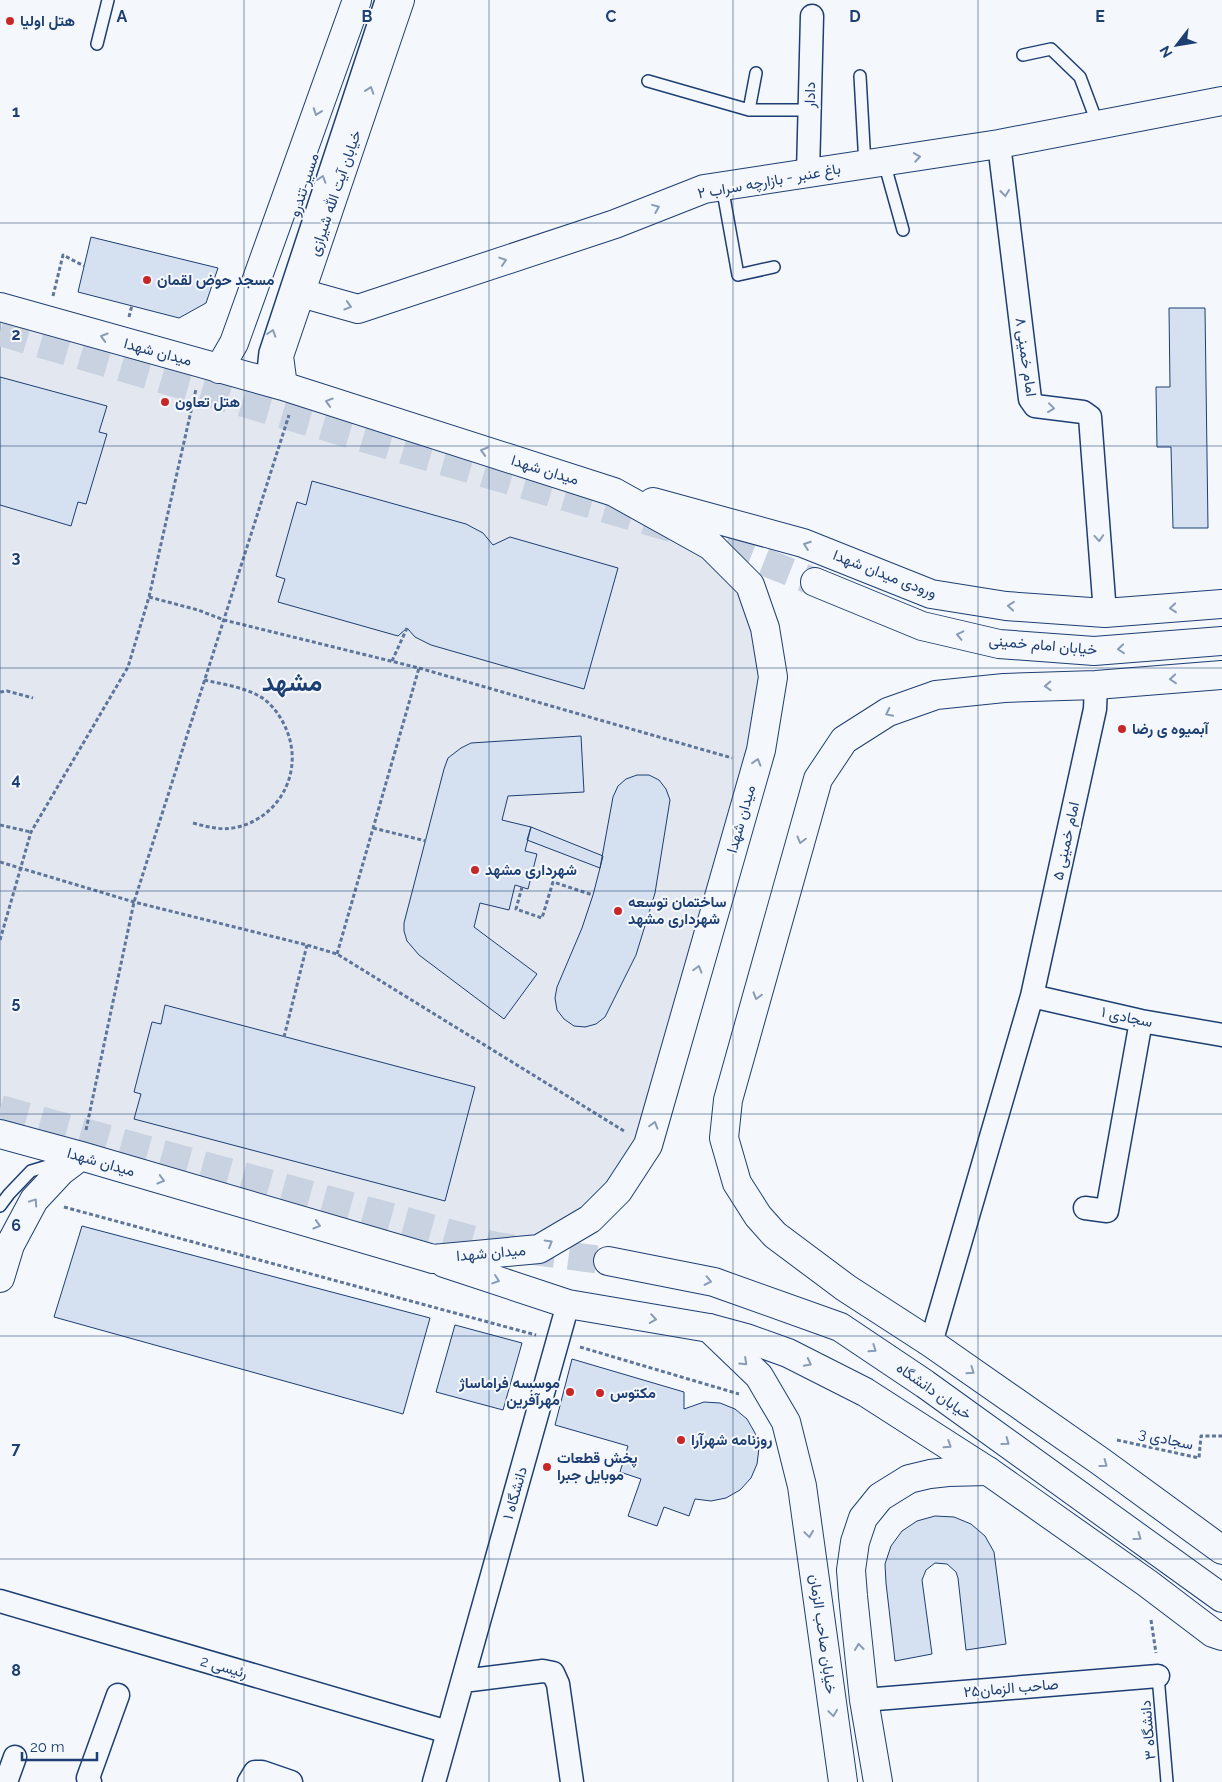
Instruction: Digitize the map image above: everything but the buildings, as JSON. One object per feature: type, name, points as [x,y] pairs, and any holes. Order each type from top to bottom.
[{"type":"main road","points":[[210,366],[234,343],[357,0]]},
{"type":"main road","name":"خیابان آیت الله شیرازی","points":[[281,386],[279,356],[302,293],[400,0]]},
{"type":"main road","name":"باغ عنبر - بازارچه سراب ۲","points":[[302,293],[358,309],[615,224],[704,189],[999,144],[1222,101]]},
{"type":"main road","name":"میدان شهدا","points":[[0,307],[281,386],[614,492],[711,546],[750,586],[766,628],[773,677],[761,750],[648,1145],[618,1191],[590,1219],[538,1249],[433,1259],[0,1134]]},
{"type":"main road","name":"ورودی میدان شهدا","points":[[614,492],[803,543],[931,594],[1006,606],[1104,613],[1222,604]]},
{"type":"main road","name":"خیابان امام خمینی","points":[[814,582],[922,626],[999,644],[1094,651],[1222,641]]},
{"type":"main road","points":[[1222,675],[1096,685],[1004,688],[936,695],[888,712],[844,740],[818,779],[728,1100],[724,1138],[737,1183],[758,1216],[776,1235],[846,1288],[931,1343],[1100,1461],[1222,1550]]},
{"type":"main road","points":[[0,1278],[10,1245],[34,1200],[61,1171],[81,1156]]},
{"type":"main road","points":[[433,1259],[568,1304],[709,1328],[746,1338],[788,1353],[856,1387],[988,1471],[1213,1633],[1222,1636]]},
{"type":"main road","name":"خیابان دانشگاه","points":[[608,1261],[714,1282],[840,1327],[925,1384],[1222,1598]]},
{"type":"main road","name":"خیابان صاحب الزمان","points":[[709,1328],[760,1376],[786,1422],[802,1486],[843,1782]]},
{"type":"main road","points":[[878,1782],[864,1700],[851,1570],[855,1542],[863,1518],[880,1497],[909,1479],[930,1474],[988,1471]]},
{"type":"street","name":"دادار","points":[[808,173],[812,16]]},
{"type":"street","name":"امام خمینی ۸","points":[[999,144],[1030,399],[1035,406],[1083,412],[1090,417],[1104,613]]},
{"type":"street","name":"امام خمینی ۵","points":[[931,1343],[1032,996],[1095,709],[1096,685]]},
{"type":"street","name":"سجادی ۱","points":[[1032,996],[1142,1021],[1222,1035]]},
{"type":"street","points":[[1085,1208],[1107,1211],[1142,1021]]},
{"type":"street","name":"دانشگاه ۱","points":[[434,1782],[568,1304]]},
{"type":"street","name":"رئیسی 2","points":[[0,1601],[448,1732]]},
{"type":"street","points":[[462,1681],[543,1671],[552,1673],[558,1684],[572,1782]]},
{"type":"street","name":"صاحب الزمان۲۵","points":[[864,1700],[1158,1676]]},
{"type":"street","points":[[90,1782],[88,1778],[118,1695]]},
{"type":"street","points":[[6,1782],[15,1757]]},
{"type":"street","points":[[249,1782],[255,1772],[262,1772],[291,1782]]},
{"type":"lane","points":[[97,44],[108,0]]},
{"type":"lane","name":"مسیر تندرو","points":[[281,386],[266,352],[381,0]]},
{"type":"lane","points":[[1023,55],[1051,49],[1080,77],[1098,125]]},
{"type":"lane","points":[[749,110],[756,73]]},
{"type":"lane","points":[[860,76],[875,163],[903,230]]},
{"type":"lane","points":[[648,81],[749,110],[810,110]]},
{"type":"lane","points":[[722,186],[738,274],[774,267]]},
{"type":"lane","points":[[0,1206],[31,1171],[81,1156]]},
{"type":"lane","name":"دانشگاه ۳","points":[[1158,1676],[1168,1782]]},
{"type":"path","points":[[46,321],[63,255],[84,266]]},
{"type":"path","points":[[0,940],[31,832],[128,666],[149,597],[210,366]]},
{"type":"path","points":[[81,1156],[134,902],[224,620],[281,386]]},
{"type":"path","points":[[149,597],[198,610],[224,620],[419,668],[756,765]]},
{"type":"path","points":[[392,661],[406,628]]},
{"type":"path","points":[[337,954],[419,668]]},
{"type":"path","points":[[193,823],[217,829],[238,827],[255,820],[271,809],[285,792],[293,767],[293,744],[282,718],[260,696],[232,686],[204,680]]},
{"type":"path","points":[[0,692],[33,698]]},
{"type":"path","points":[[0,824],[31,832]]},
{"type":"path","points":[[373,828],[426,841]]},
{"type":"path","points":[[0,862],[22,867],[134,902],[337,954],[648,1145]]},
{"type":"path","points":[[522,887],[516,909],[542,918],[553,882],[593,895]]},
{"type":"path","points":[[284,1036],[307,945]]},
{"type":"path","points":[[34,1200],[101,1216],[558,1340],[739,1394]]},
{"type":"path","name":"سجادی 3","points":[[1100,1461],[1110,1438],[1199,1458],[1201,1436],[1222,1436]]},
{"type":"path","points":[[1146,1583],[1158,1676]]},
{"type":"shaded area","points":[[0,307],[614,492],[750,585],[773,677],[648,1145],[539,1249],[433,1259],[0,1134]]},
{"type":"tunnel","points":[[0,332],[702,537],[815,582]]},
{"type":"tunnel","points":[[0,1109],[496,1246],[608,1261]]},
{"type":"place","name":"هتل اولیا","points":[[10,21]]},
{"type":"place","name":"مسجد حوض لقمان","points":[[147,280]]},
{"type":"place","name":"هتل تعاون","points":[[165,402]]},
{"type":"place","name":"آبمیوه ی رضا","points":[[1122,729]]},
{"type":"place","name":"شهرداری مشهد","points":[[475,870]]},
{"type":"place","name":"ساختمان توسعه شهرداری مشهد","points":[[618,911]]},
{"type":"place","name":"موسسه فراماساژ مهرآفرین","points":[[570,1392]]},
{"type":"place","name":"مکتوس","points":[[600,1393]]},
{"type":"place","name":"روزنامه شهرآرا","points":[[681,1440]]},
{"type":"place","name":"پخش قطعات موبایل جبرا","points":[[547,1467]]},
{"type":"district","name":"مشهد","points":[[292,682]]}]
